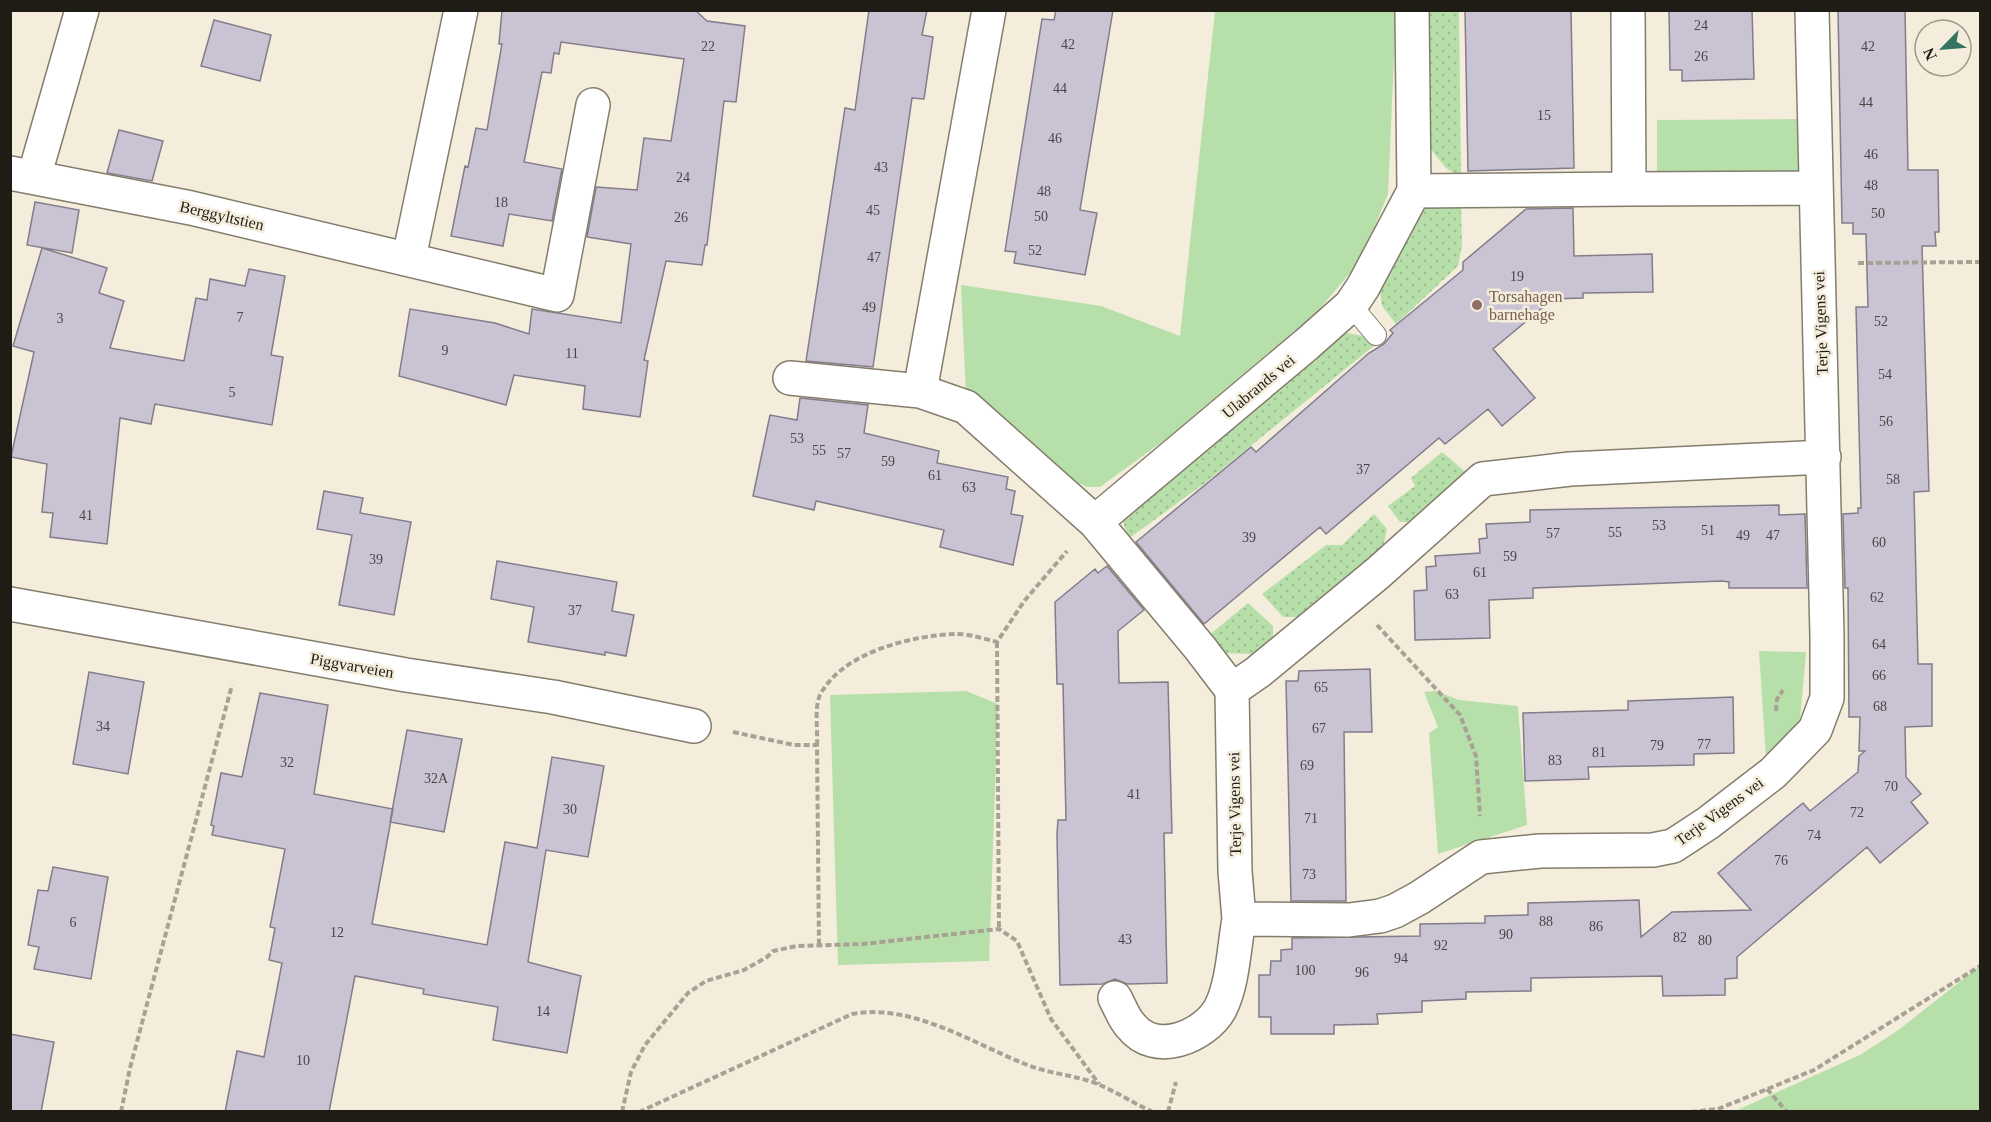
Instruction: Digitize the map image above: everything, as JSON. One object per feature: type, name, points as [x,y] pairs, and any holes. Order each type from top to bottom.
[{"type":"street","name":"Berggyltstien","points":[[82,10],[22,175],[191,208],[409,258],[557,296],[593,105]]},
{"type":"street","points":[[409,258],[461,10]]},
{"type":"street","points":[[920,391],[989,10]]},
{"type":"street","name":"Ulabrands vei","points":[[1095,522],[1258,387],[1351,305],[1414,191],[1412,10]]},
{"type":"street","points":[[1628,10],[1629,189]]},
{"type":"street","name":"Terje Vigens vei","points":[[1239,919],[1349,920],[1380,916],[1419,898],[1481,857],[1540,851],[1653,850],[1673,846],[1708,824],[1773,773],[1815,730],[1827,699],[1824,457],[1812,10]]},
{"type":"street","points":[[1414,191],[1816,188]]},
{"type":"street","points":[[790,378],[920,391],[966,407],[1095,522],[1193,639],[1232,690],[1351,595],[1483,479],[1570,469],[1824,457]]},
{"type":"street","name":"Piggvarveien","points":[[10,604],[240,646],[563,699],[694,726]]},
{"type":"street","name":"Terje Vigens vei","points":[[1115,998],[1131,1028],[1147,1037],[1164,1042],[1189,1038],[1200,1032],[1221,1007],[1239,919],[1235,871],[1232,690]]},
{"type":"lane","points":[[1351,305],[1376,335]]},
{"type":"path","points":[[1819,263],[1980,262]]},
{"type":"path","points":[[999,929],[997,642],[1025,600],[1095,522]]},
{"type":"path","points":[[1351,595],[1460,715],[1469,732],[1476,756],[1481,857]]},
{"type":"path","points":[[819,945],[817,745],[819,697],[830,682],[850,664],[876,648],[958,634],[997,642]]},
{"type":"path","points":[[121,1112],[130,1068],[231,692],[240,646]]},
{"type":"path","points":[[694,726],[794,745],[817,745]]},
{"type":"path","points":[[622,1112],[631,1072],[645,1045],[688,993],[706,981],[757,963],[773,951],[999,929],[1017,942],[1051,1019],[1099,1084]]},
{"type":"path","points":[[1691,1112],[1718,1109],[1814,1071],[1980,966]]},
{"type":"path","points":[[639,1112],[842,1019],[870,1011],[888,1011],[942,1028],[1028,1065],[1099,1084],[1154,1112]]},
{"type":"path","points":[[1767,1089],[1788,1112]]},
{"type":"green space","points":[[1215,11],[1396,11],[1388,194],[1361,260],[1317,312],[1166,439],[1100,487],[1087,487],[1074,481],[1000,419],[966,397],[961,285],[1101,306],[1180,336]]},
{"type":"green space","points":[[1426,11],[1459,11],[1461,177],[1446,168],[1429,147]]},
{"type":"green space","points":[[1803,119],[1803,179],[1657,180],[1657,120]]},
{"type":"green space","points":[[1461,206],[1462,245],[1458,266],[1396,324],[1382,306],[1379,283],[1418,213],[1426,208]]},
{"type":"green space","points":[[1347,333],[1369,337],[1375,345],[1205,483],[1128,539],[1123,521],[1128,510],[1337,335]]},
{"type":"green space","points":[[1442,452],[1469,475],[1412,522],[1400,522],[1388,506],[1415,486],[1411,478]]},
{"type":"green space","points":[[1374,514],[1387,529],[1383,547],[1299,617],[1283,617],[1262,594],[1326,545],[1342,545]]},
{"type":"green space","points":[[1248,603],[1273,626],[1273,640],[1252,654],[1223,653],[1208,636]]},
{"type":"green space","points":[[1759,651],[1806,652],[1800,720],[1766,758]]},
{"type":"green space","points":[[966,691],[998,704],[989,961],[838,965],[830,695]]},
{"type":"green space","points":[[1436,691],[1459,700],[1518,706],[1527,825],[1490,837],[1490,843],[1471,843],[1438,854],[1429,733],[1438,727],[1424,692]]},
{"type":"green space","points":[[1980,966],[1980,1111],[1735,1111],[1860,1055],[1897,1031]]},
{"type":"building","points":[[502,10],[695,10],[707,21],[745,26],[736,102],[724,101],[707,245],[705,245],[702,265],[666,261],[644,360],[648,361],[640,417],[583,409],[585,386],[514,375],[506,405],[399,376],[410,309],[495,323],[529,334],[532,309],[621,323],[631,244],[587,237],[596,187],[637,190],[644,138],[671,141],[684,59],[561,42],[559,54],[554,53],[551,73],[542,72],[524,162],[562,169],[552,221],[509,214],[503,246],[451,236],[465,166],[468,167],[476,128],[487,130],[502,44],[499,44]]},
{"type":"building","points":[[869,10],[927,10],[922,35],[933,37],[924,99],[912,98],[873,367],[806,361],[845,108],[855,110]]},
{"type":"building","points":[[1056,10],[1113,10],[1080,210],[1097,213],[1085,275],[1014,263],[1016,252],[1005,251],[1042,19],[1054,20]]},
{"type":"building","points":[[1465,10],[1571,10],[1574,168],[1468,171]]},
{"type":"building","points":[[1669,10],[1752,10],[1754,79],[1682,81],[1682,70],[1670,70]]},
{"type":"building","points":[[1838,10],[1905,10],[1908,170],[1938,170],[1939,232],[1935,232],[1936,246],[1922,246],[1929,491],[1914,492],[1918,664],[1932,664],[1932,726],[1905,727],[1906,777],[1921,794],[1911,802],[1928,823],[1880,863],[1867,847],[1737,957],[1737,978],[1725,979],[1725,995],[1663,996],[1662,976],[1531,978],[1531,991],[1466,992],[1466,999],[1422,1001],[1422,1012],[1377,1014],[1378,1024],[1334,1025],[1334,1034],[1271,1034],[1271,1017],[1259,1017],[1259,975],[1270,975],[1271,961],[1281,961],[1281,950],[1292,949],[1292,938],[1420,936],[1420,924],[1485,923],[1485,916],[1528,915],[1528,903],[1639,900],[1641,937],[1672,912],[1751,910],[1718,873],[1803,803],[1810,811],[1858,772],[1859,756],[1865,751],[1859,751],[1860,717],[1849,717],[1848,588],[1845,588],[1843,514],[1858,513],[1858,508],[1861,508],[1856,307],[1868,307],[1866,234],[1853,234],[1853,223],[1842,223]]},
{"type":"building","points":[[214,20],[271,35],[260,81],[201,66]]},
{"type":"building","points":[[119,130],[163,141],[152,181],[107,173]]},
{"type":"building","points":[[35,202],[79,210],[72,253],[27,245]]},
{"type":"building","points":[[1573,208],[1574,256],[1652,254],[1653,292],[1583,293],[1583,298],[1553,299],[1493,349],[1535,398],[1502,426],[1488,409],[1445,444],[1439,438],[1326,534],[1320,527],[1204,624],[1136,542],[1251,447],[1256,452],[1369,353],[1384,344],[1393,333],[1390,330],[1463,270],[1463,262],[1526,209]]},
{"type":"building","points":[[42,248],[107,268],[99,293],[124,301],[110,348],[184,361],[196,298],[207,300],[210,279],[245,286],[249,269],[285,276],[271,355],[283,357],[272,425],[155,404],[151,424],[120,418],[107,544],[50,537],[53,513],[42,512],[47,464],[11,457],[34,352],[13,346]]},
{"type":"building","points":[[800,398],[868,405],[864,433],[939,451],[937,463],[1008,477],[1006,489],[1015,491],[1011,514],[1023,516],[1013,565],[940,547],[944,530],[816,501],[814,510],[753,496],[770,415],[797,420]]},
{"type":"building","points":[[324,491],[363,498],[360,513],[411,522],[394,615],[339,605],[352,535],[317,529]]},
{"type":"building","points":[[1779,505],[1779,515],[1805,514],[1807,588],[1729,588],[1729,582],[1722,581],[1533,588],[1533,598],[1489,600],[1490,638],[1415,640],[1414,591],[1427,590],[1426,567],[1436,566],[1435,556],[1480,553],[1479,539],[1487,538],[1486,524],[1530,522],[1530,510]]},
{"type":"building","points":[[497,561],[617,582],[612,611],[634,615],[626,656],[605,652],[605,655],[528,642],[534,607],[491,599]]},
{"type":"building","points":[[1107,566],[1144,610],[1118,631],[1119,683],[1168,682],[1172,833],[1164,833],[1167,983],[1127,984],[1115,979],[1103,984],[1060,985],[1057,834],[1058,820],[1066,820],[1063,684],[1057,684],[1055,602],[1095,569],[1098,573]]},
{"type":"building","points":[[1370,669],[1372,732],[1344,732],[1346,901],[1291,901],[1286,681],[1298,681],[1299,671]]},
{"type":"building","points":[[89,672],[144,682],[128,774],[73,764]]},
{"type":"building","points":[[260,693],[328,705],[314,794],[393,809],[372,924],[487,945],[505,842],[537,848],[552,757],[604,766],[588,857],[546,850],[528,962],[581,976],[567,1053],[493,1040],[498,1007],[423,994],[424,989],[355,976],[329,1112],[225,1112],[237,1051],[264,1057],[282,963],[269,960],[275,928],[270,927],[285,849],[212,835],[214,826],[211,825],[221,773],[242,777]]},
{"type":"building","points":[[1733,697],[1734,753],[1694,754],[1694,765],[1588,767],[1589,779],[1525,781],[1523,713],[1628,710],[1628,701]]},
{"type":"building","points":[[407,730],[462,739],[444,832],[390,822]]},
{"type":"building","points":[[53,867],[108,877],[91,979],[34,969],[39,947],[28,945],[38,890],[48,891]]},
{"type":"building","points":[[10,1034],[54,1042],[41,1112],[10,1112]]},
{"type":"place","name":"Torsahagen barnehage","points":[[1477,305]]}]
